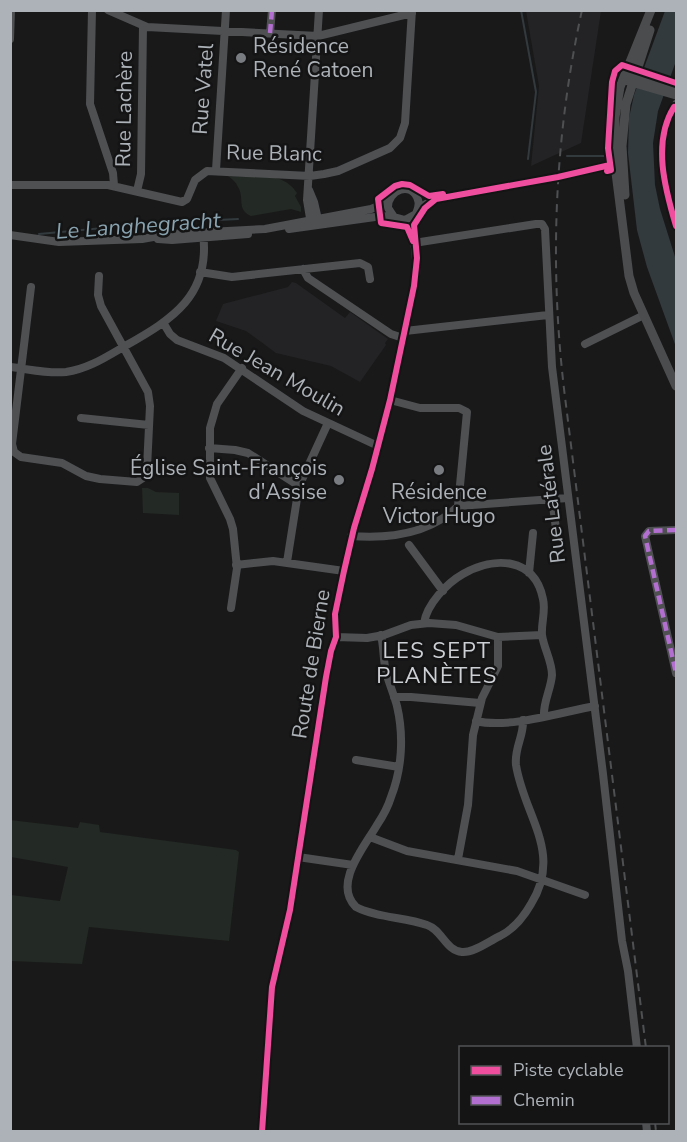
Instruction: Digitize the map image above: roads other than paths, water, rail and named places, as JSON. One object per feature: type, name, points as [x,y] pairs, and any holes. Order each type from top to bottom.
[{"type":"main road","points":[[632,79],[651,10]]},
{"type":"main road","points":[[657,10],[632,79],[618,93],[616,111],[627,266],[632,287],[676,386]]},
{"type":"main road","points":[[632,79],[673,91]]},
{"type":"street","points":[[10,39],[11,10]]},
{"type":"street","points":[[92,10],[90,104],[113,173],[114,185]]},
{"type":"street","points":[[108,10],[143,26],[318,36],[412,12]]},
{"type":"street","name":"Rue Vatel","points":[[216,170],[226,10]]},
{"type":"street","points":[[270,33],[272,10]]},
{"type":"street","points":[[314,223],[314,202],[309,190],[319,10]]},
{"type":"street","name":"Rue Blanc","points":[[138,191],[184,202],[191,186],[205,171],[310,176],[338,171],[387,151],[400,138],[406,119],[412,12]]},
{"type":"street","name":"Rue Lachère","points":[[138,191],[141,174],[143,26]]},
{"type":"street","points":[[676,104],[666,126],[663,153],[666,189],[676,226]]},
{"type":"street","points":[[314,223],[374,208],[388,200],[399,189],[429,196],[467,192],[619,166]]},
{"type":"street","points":[[10,185],[114,185],[138,191]]},
{"type":"street","points":[[10,235],[59,242],[203,235],[382,216],[410,219],[433,200],[467,192]]},
{"type":"street","points":[[415,194],[419,201],[417,211]]},
{"type":"street","points":[[388,200],[388,208],[397,218]]},
{"type":"street","name":"Route de Bierne","points":[[262,1131],[272,987],[289,916],[328,666],[336,637],[335,614],[351,536],[390,400],[415,280],[414,225],[417,211]]},
{"type":"street","name":"Route de Bierne","points":[[397,218],[410,231],[415,243]]},
{"type":"street","name":"Rue Latérale","points":[[415,243],[536,224],[542,225],[546,231],[552,367],[637,1046]]},
{"type":"street","points":[[10,367],[54,373],[73,371],[90,366],[164,324],[185,303],[193,291],[204,253],[203,235]]},
{"type":"street","points":[[200,272],[232,277],[360,263],[368,267],[370,279]]},
{"type":"street","points":[[303,269],[308,278],[392,334],[549,315]]},
{"type":"street","points":[[31,287],[12,444],[15,454],[62,463],[86,476],[97,479],[134,482],[142,479],[147,465],[150,402],[147,388],[100,304],[99,276]]},
{"type":"street","points":[[585,344],[644,315]]},
{"type":"street","name":"Rue Jean Moulin","points":[[164,324],[177,340],[213,352],[242,368],[303,411],[378,446]]},
{"type":"street","points":[[231,608],[236,565],[232,525],[211,482],[209,448],[215,408],[242,368]]},
{"type":"street","points":[[390,400],[420,408],[459,408],[467,412],[458,506]]},
{"type":"street","points":[[81,418],[149,425]]},
{"type":"street","points":[[287,562],[299,486],[328,423]]},
{"type":"street","points":[[209,448],[248,453],[299,486]]},
{"type":"street","points":[[548,467],[556,529]]},
{"type":"street","points":[[351,536],[409,534],[446,516],[458,506],[568,498]]},
{"type":"street","points":[[676,530],[649,531],[645,536],[676,673]]},
{"type":"street","points":[[529,573],[533,533]]},
{"type":"street","points":[[409,545],[443,591]]},
{"type":"street","points":[[236,565],[266,561],[287,562],[344,571]]},
{"type":"street","points":[[424,623],[428,610],[443,591],[463,574],[489,563],[507,563],[529,573],[537,582],[543,599],[542,635],[552,672],[544,716]]},
{"type":"street","points":[[336,637],[360,638],[381,635],[424,623],[456,625],[498,638],[542,635]]},
{"type":"street","points":[[381,635],[385,667],[394,697],[400,732],[399,767],[388,806],[352,865],[349,892],[356,907],[431,926],[452,948],[461,952],[471,951],[516,926],[534,900],[544,861],[543,844],[523,794],[516,761],[516,749],[523,720]]},
{"type":"street","points":[[458,859],[468,812],[472,745],[476,721],[480,704],[498,666],[498,638]]},
{"type":"street","points":[[394,697],[480,704]]},
{"type":"street","points":[[476,721],[491,724],[523,720],[595,706]]},
{"type":"street","points":[[356,760],[399,767]]},
{"type":"street","points":[[370,837],[402,850],[512,870],[541,878],[585,895]]},
{"type":"street","points":[[298,857],[352,865]]},
{"type":"waterway","points":[[521,10],[536,92],[528,159]]},
{"type":"waterway","name":"Le Langhegracht","points":[[567,156],[604,156]]},
{"type":"waterway","name":"Le Langhegracht","points":[[39,234],[157,223],[238,219]]},
{"type":"railway","points":[[582,10],[565,106],[560,155],[556,252],[560,349],[646,1046]]},
{"type":"railway","points":[[655,1124],[656,1132]]},
{"type":"place","name":"Résidence René Catoen","points":[[241,58]]},
{"type":"place","name":"Résidence Victor Hugo","points":[[439,470]]},
{"type":"place","name":"Église Saint-François d'Assise","points":[[339,480]]},
{"type":"district","name":"LES SEPT PLANÈTES","points":[[437,664]]}]
